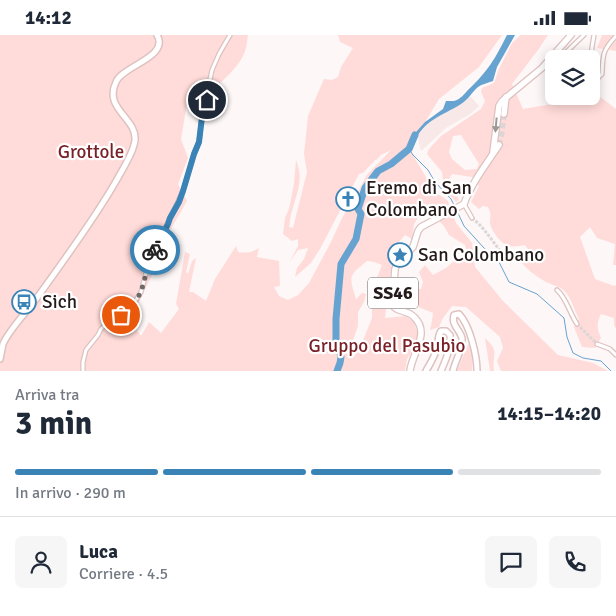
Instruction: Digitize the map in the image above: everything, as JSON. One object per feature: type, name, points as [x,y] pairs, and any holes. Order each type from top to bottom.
[{"type":"main road","points":[[560,50],[571,35]]},
{"type":"main road","points":[[492,155],[499,106],[506,97],[545,66]]},
{"type":"main road","points":[[504,114],[506,97]]},
{"type":"main road","points":[[463,205],[476,179],[499,145]]},
{"type":"main road","name":"SS46","points":[[410,371],[421,335],[419,324],[414,317],[408,312],[397,310],[393,306],[395,269],[398,262],[412,247],[422,227],[463,205]]},
{"type":"street","points":[[0,359],[4,344],[11,332],[101,207],[132,151],[135,139],[134,130],[114,102],[113,88],[122,74],[152,55],[158,48],[159,38],[157,35]]},
{"type":"street","points":[[83,371],[86,350],[101,329],[114,316],[125,312],[141,292],[149,263],[183,191],[199,142],[212,70],[219,53],[230,35]]},
{"type":"street","points":[[568,50],[584,35]]},
{"type":"street","points":[[592,50],[594,35]]},
{"type":"street","points":[[600,76],[602,74],[604,53],[616,37]]},
{"type":"street","points":[[463,205],[472,218]]},
{"type":"street","points":[[557,290],[562,294],[577,324]]},
{"type":"street","points":[[452,371],[462,339],[452,320],[454,315],[459,314],[463,318],[474,349],[477,371]]},
{"type":"street","points":[[426,371],[438,347],[438,335],[441,331],[446,331],[450,335],[451,343],[441,371]]},
{"type":"street","points":[[597,344],[610,349],[616,355]]},
{"type":"shaded area","points":[[471,97],[479,106],[470,114],[446,128],[421,151],[418,133],[423,127]]},
{"type":"green space","name":"Grottole","points":[[0,35],[248,35],[246,49],[242,58],[227,77],[202,98],[189,91],[181,139],[188,158],[178,184],[187,201],[164,241],[155,269],[138,304],[134,326],[141,336],[149,322],[161,333],[179,309],[176,304],[185,252],[190,254],[186,272],[188,274],[192,261],[196,258],[189,292],[193,292],[206,301],[215,279],[236,246],[238,252],[251,252],[259,248],[257,257],[279,261],[280,286],[274,287],[279,296],[288,300],[298,295],[309,283],[366,176],[391,150],[381,155],[363,173],[359,174],[320,249],[311,263],[295,277],[297,268],[304,259],[308,248],[298,250],[290,261],[298,246],[298,239],[292,241],[283,234],[285,218],[289,209],[294,184],[296,160],[300,179],[289,227],[293,228],[307,172],[304,154],[308,116],[324,79],[332,80],[338,77],[341,67],[353,48],[340,42],[338,35],[502,35],[479,67],[439,99],[409,149],[435,192],[448,201],[456,223],[472,243],[475,267],[503,301],[558,355],[593,363],[608,371],[501,371],[497,361],[503,348],[500,337],[466,307],[452,306],[439,327],[430,330],[433,313],[411,304],[406,298],[407,292],[421,289],[423,282],[419,272],[425,265],[433,275],[446,268],[459,257],[468,255],[465,245],[449,235],[440,222],[440,212],[431,209],[421,212],[414,224],[412,239],[405,235],[397,244],[402,249],[392,262],[385,318],[406,316],[414,322],[417,332],[417,344],[407,359],[405,371],[0,371]],"holes":[[[367,261],[382,265],[372,290],[372,318],[360,348],[353,358],[348,354],[358,326],[358,312],[366,294],[362,293],[356,299],[351,281],[356,270]]]},
{"type":"green space","points":[[521,35],[548,35],[512,84],[523,109],[546,105],[600,105],[600,97],[616,109],[616,265],[613,265],[615,244],[597,238],[590,227],[580,237],[595,279],[614,286],[616,285],[616,329],[614,318],[601,314],[598,326],[601,338],[595,348],[582,347],[574,327],[579,319],[565,291],[542,280],[526,267],[516,256],[529,251],[525,245],[511,246],[503,243],[492,229],[488,207],[483,206],[479,209],[471,202],[479,186],[472,177],[452,174],[448,181],[459,199],[456,202],[444,188],[442,172],[427,154],[441,136],[481,109],[485,101],[481,92],[482,88],[494,83],[512,43]],"holes":[[[461,135],[479,164],[477,169],[465,170],[452,159],[449,152],[453,136]]]},
{"type":"green space","points":[[602,35],[616,35],[616,51],[597,48]]},
{"type":"green space","name":"Gruppo del Pasubio","points":[[485,338],[494,350],[494,371],[490,371]]},
{"type":"green space","name":"Gruppo del Pasubio","points":[[468,344],[472,350],[472,371],[457,371]]},
{"type":"water","points":[[507,35],[515,35],[497,67],[493,81],[478,87],[463,102],[434,119],[422,129],[414,143],[409,140],[425,122],[443,109],[446,101],[458,99],[476,82],[491,64]]},
{"type":"waterway","points":[[337,371],[341,357],[336,341],[341,264],[356,239],[361,214],[358,209],[365,188],[378,171],[391,164],[409,149],[415,135]]},
{"type":"waterway","points":[[409,149],[428,170],[455,207]]},
{"type":"waterway","points":[[457,211],[464,226],[498,260],[509,282],[537,294],[564,318],[567,337],[573,353],[583,358],[601,361],[611,371]]},
{"type":"tunnel","points":[[499,145],[504,114]]},
{"type":"tunnel","points":[[472,218],[504,255]]},
{"type":"tunnel","points":[[577,324],[597,344]]},
{"type":"way so far","points":[[121,315],[134,303],[141,292],[149,263],[155,250]]},
{"type":"place","name":"Eremo di San Colombano","points":[[348,199]]},
{"type":"place","name":"San Colombano","points":[[400,255]]},
{"type":"place","name":"Sich","points":[[24,302]]},
{"type":"route","points":[[155,250],[179,202],[194,154],[198,148],[202,117],[207,100]]}]
